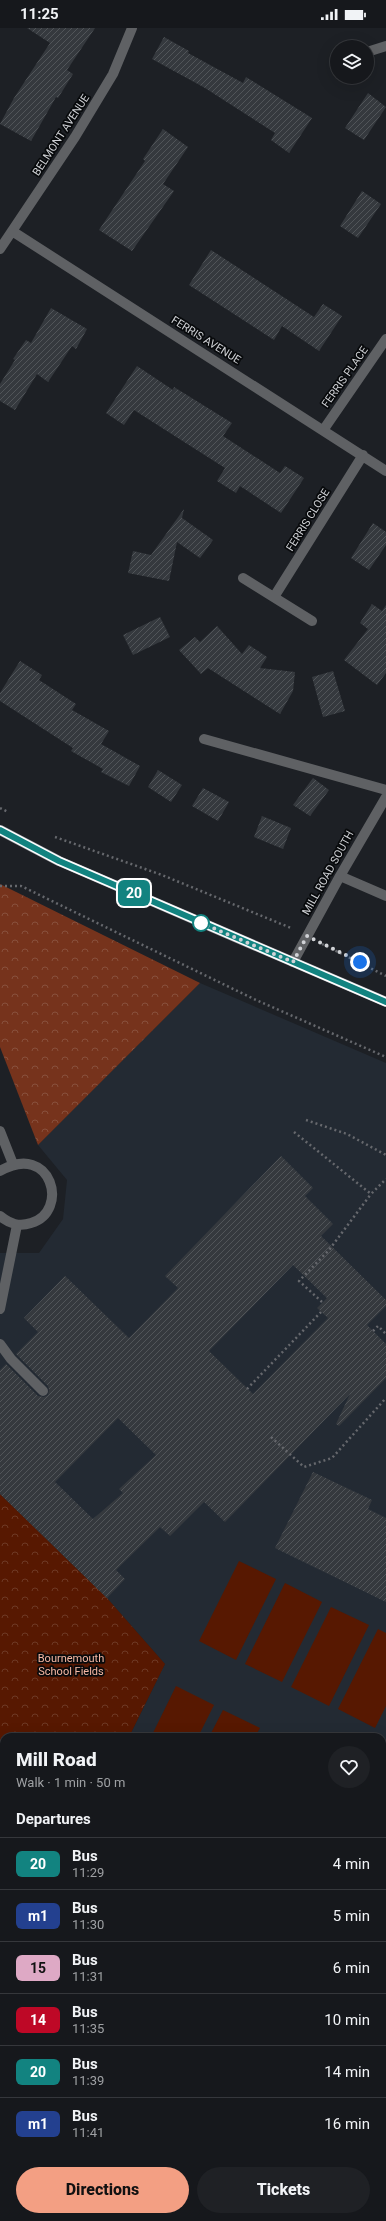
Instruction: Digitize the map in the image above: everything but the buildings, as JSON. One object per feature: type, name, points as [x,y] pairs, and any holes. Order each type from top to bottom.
[{"type":"main road","points":[[0,830],[59,861],[386,1002]]},
{"type":"street","name":"BELMONT AVENUE","points":[[0,249],[75,137],[113,74],[132,28]]},
{"type":"street","points":[[374,50],[386,46]]},
{"type":"street","name":"FERRIS AVENUE","points":[[12,231],[324,429],[386,471]]},
{"type":"street","name":"FERRIS PLACE","points":[[324,429],[386,339]]},
{"type":"street","name":"FERRIS CLOSE","points":[[274,597],[363,455]]},
{"type":"street","points":[[242,578],[312,621]]},
{"type":"street","points":[[204,739],[386,790]]},
{"type":"street","name":"MILL ROAD SOUTH","points":[[293,962],[340,876],[386,798]]},
{"type":"street","points":[[340,876],[386,896]]},
{"type":"street","points":[[0,1131],[13,1164]]},
{"type":"street","points":[[0,1171],[13,1164],[23,1163],[40,1169],[50,1181],[53,1192],[52,1200],[44,1215],[36,1222],[17,1225],[7,1222],[0,1216]]},
{"type":"street","points":[[0,1309],[17,1225]]},
{"type":"street","points":[[0,1344],[11,1359],[43,1390]]},
{"type":"path","points":[[0,808],[13,815]]},
{"type":"path","points":[[53,836],[169,878],[275,920],[386,976]]},
{"type":"path","points":[[0,886],[21,886],[242,994],[386,1057]]},
{"type":"path","points":[[306,1120],[347,1134],[386,1155]]},
{"type":"path","points":[[294,1132],[371,1194]]},
{"type":"path","points":[[322,1302],[299,1281],[329,1250],[371,1194],[386,1179]]},
{"type":"path","points":[[247,1389],[321,1312]]},
{"type":"path","points":[[373,1331],[378,1326],[386,1334]]},
{"type":"path","points":[[271,1437],[304,1467],[332,1458],[386,1398]]},
{"type":"shaded area","points":[[200,983],[386,1063],[386,1733],[131,1733],[165,1664],[107,1598],[0,1494],[0,1253],[39,1253],[63,1219],[67,1180],[38,1145]]},
{"type":"green space","points":[[0,884],[200,983],[38,1145],[0,1047]]},
{"type":"green space","name":"Bournemouth School Fields","points":[[0,1494],[107,1598],[165,1664],[131,1733],[0,1733]]},
{"type":"green space","points":[[239,1561],[276,1579],[236,1660],[199,1641]]},
{"type":"green space","points":[[285,1583],[322,1602],[282,1682],[245,1664]]},
{"type":"green space","points":[[331,1607],[369,1625],[329,1706],[291,1687]]},
{"type":"green space","points":[[378,1629],[386,1633],[386,1706],[375,1728],[338,1709]]},
{"type":"green space","points":[[176,1686],[214,1705],[200,1733],[153,1733]]},
{"type":"green space","points":[[223,1710],[260,1728],[257,1733],[211,1733]]},
{"type":"bus line","name":"20","points":[[0,830],[59,861],[386,1002]]},
{"type":"route","points":[[201,923],[293,962],[307,936],[360,962]]}]
